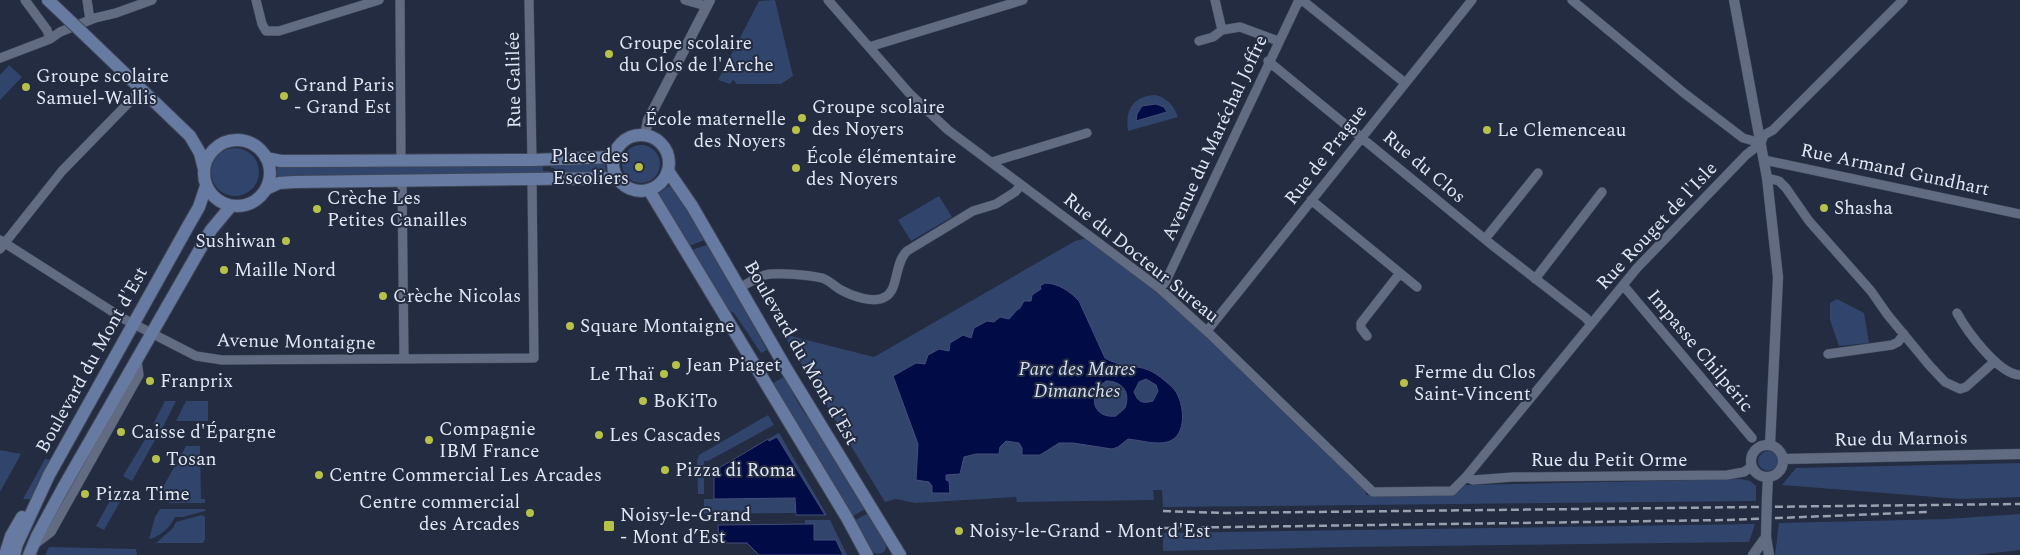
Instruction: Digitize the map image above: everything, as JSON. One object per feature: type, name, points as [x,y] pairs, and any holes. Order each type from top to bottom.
[{"type":"main road","points":[[48,0],[190,136],[200,154],[206,186],[216,199],[231,206],[251,203],[260,197],[266,189],[269,179],[269,168],[266,158],[259,149],[250,143],[240,140],[220,145],[206,160],[204,170]]},
{"type":"main road","points":[[635,135],[646,135],[655,138],[663,144],[668,152],[670,162],[664,180],[649,190],[640,191],[624,185],[618,178],[614,168],[614,157],[618,147],[625,139],[635,135]]},
{"type":"main road","points":[[190,136],[204,143],[220,145]]},
{"type":"main road","points":[[266,158],[281,161],[401,161],[614,157]]},
{"type":"main road","name":"Boulevard du Mont d'Est","points":[[668,172],[692,206],[796,385],[900,555]]},
{"type":"main road","points":[[266,189],[279,183],[618,178]]},
{"type":"main road","name":"Boulevard du Mont d'Est","points":[[14,555],[39,495],[199,206],[206,186]]},
{"type":"main road","points":[[649,190],[849,521],[867,555]]},
{"type":"main road","name":"Boulevard du Mont d'Est","points":[[30,551],[89,442],[211,230],[231,206]]},
{"type":"main road","points":[[5,555],[17,524],[39,495]]},
{"type":"street","points":[[25,0],[47,30],[50,39]]},
{"type":"street","points":[[87,0],[90,20]]},
{"type":"street","points":[[0,58],[50,39],[60,32],[90,20],[152,0]]},
{"type":"street","points":[[256,0],[262,24],[266,31],[279,30],[379,0]]},
{"type":"street","points":[[400,0],[401,161]]},
{"type":"street","name":"Rue Galilée","points":[[529,0],[532,160]]},
{"type":"street","points":[[646,135],[648,120],[708,3],[684,0]]},
{"type":"street","name":"Rue du Docteur Sureau","points":[[828,0],[909,92],[942,124],[1159,288],[1373,492],[1452,491]]},
{"type":"street","points":[[869,47],[1023,0]]},
{"type":"street","points":[[1215,0],[1222,30]]},
{"type":"street","points":[[1300,0],[1405,83]]},
{"type":"street","name":"Avenue du Maréchal Joffre","points":[[1159,288],[1165,283],[1278,41],[1300,0]]},
{"type":"street","name":"Rue de Prague","points":[[1206,331],[1472,0]]},
{"type":"street","points":[[1572,0],[1684,93],[1743,138],[1760,143]]},
{"type":"street","points":[[1734,0],[1767,178],[1778,277],[1770,445]]},
{"type":"street","name":"Rue Rouget de l'Isle","points":[[1452,491],[1637,268],[1720,181],[1760,143],[1764,135],[1773,130],[1902,0]]},
{"type":"street","points":[[1199,41],[1213,37],[1222,30],[1240,27],[1278,41]]},
{"type":"street","name":"Rue du Clos","points":[[1268,62],[1362,136],[1485,239],[1586,318],[1591,324]]},
{"type":"street","points":[[1,244],[62,171],[142,89]]},
{"type":"street","points":[[992,162],[1087,133]]},
{"type":"street","name":"Rue Armand Gundhart","points":[[1764,160],[2020,214]]},
{"type":"street","points":[[1485,239],[1538,173]]},
{"type":"street","points":[[1767,178],[1779,181],[1786,188],[1810,221],[1945,382],[1960,389],[1966,387],[1995,361]]},
{"type":"street","name":"Avenue Montaigne","points":[[1,244],[133,323],[196,356],[222,360],[534,358],[532,179]]},
{"type":"street","points":[[402,180],[404,359]]},
{"type":"street","points":[[740,287],[766,274],[813,277],[823,278],[849,293],[867,299],[881,299],[892,290],[901,257],[907,251],[973,211],[996,204],[1015,192],[1021,185]]},
{"type":"street","points":[[1536,279],[1602,192]]},
{"type":"street","points":[[1311,200],[1417,287]]},
{"type":"street","points":[[1367,336],[1362,332],[1361,323],[1400,273]]},
{"type":"street","name":"Impasse Chilpéric","points":[[1623,285],[1752,438]]},
{"type":"street","points":[[1957,312],[1965,328],[1995,361],[2006,371],[2014,375],[2020,375]]},
{"type":"street","points":[[1828,354],[1892,344],[1898,342],[1904,334]]},
{"type":"street","points":[[1770,445],[1780,451],[1784,459],[1779,472],[1768,478],[1757,475],[1750,462],[1753,452],[1760,446],[1770,445]]},
{"type":"street","name":"Rue du Marnois","points":[[1784,459],[2020,454]]},
{"type":"street","name":"Rue du Petit Orme","points":[[1466,476],[1473,480],[1513,476],[1727,475],[1744,472],[1751,467]]},
{"type":"street","points":[[1768,478],[1766,537],[1769,555]]},
{"type":"street","points":[[1753,555],[1766,537]]},
{"type":"green space","points":[[775,0],[793,76],[781,84],[737,84],[733,80],[730,84],[718,80],[759,1]]},
{"type":"green space","points":[[9,65],[22,77],[0,100],[0,75]]},
{"type":"green space","points":[[1155,95],[1164,98],[1170,103],[1178,117],[1128,131],[1127,123],[1132,106],[1141,98]]},
{"type":"green space","points":[[641,145],[654,151],[660,164],[654,177],[641,183],[628,177],[622,164],[628,151]]},
{"type":"green space","points":[[230,148],[240,148],[249,152],[255,158],[259,172],[255,186],[249,192],[240,196],[230,196],[221,192],[215,186],[211,177],[211,167],[215,158],[221,152]]},
{"type":"green space","points":[[543,163],[543,171],[550,171],[550,175],[277,176],[277,167]]},
{"type":"green space","points":[[551,163],[605,163],[606,172],[554,175],[554,168],[551,168]]},
{"type":"green space","points":[[669,186],[677,193],[707,239],[689,246],[658,194]]},
{"type":"green space","points":[[939,196],[952,217],[911,241],[898,220]]},
{"type":"green space","name":"Parc des Mares Dimanches","points":[[1092,237],[1159,288],[1366,491],[1366,495],[1457,493],[1465,485],[1741,479],[1750,481],[1756,486],[1756,501],[1163,507],[1162,490],[1153,490],[1154,500],[1017,502],[1016,497],[915,503],[896,499],[885,502],[783,334],[874,357],[1075,241]]},
{"type":"green space","points":[[710,244],[737,288],[750,319],[767,350],[761,353],[734,313],[726,309],[691,250]]},
{"type":"green space","points":[[1837,299],[1864,313],[1869,343],[1839,346],[1830,320],[1830,303]]},
{"type":"green space","points":[[786,376],[794,396],[805,414],[824,436],[867,508],[851,517],[771,384]]},
{"type":"green space","points":[[165,401],[176,401],[162,429],[153,424]]},
{"type":"green space","points":[[186,401],[208,401],[208,421],[176,421]]},
{"type":"green space","points":[[768,415],[774,425],[708,461],[704,461],[704,494],[698,494],[697,460],[699,455]]},
{"type":"green space","points":[[779,433],[827,515],[825,515],[777,437],[769,441],[768,439]]},
{"type":"green space","points":[[147,436],[155,440],[132,481],[123,476]]},
{"type":"green space","points":[[186,446],[200,446],[201,499],[205,499],[205,503],[170,503],[158,496]]},
{"type":"green space","points":[[0,450],[21,454],[0,492]]},
{"type":"green space","points":[[1768,451],[1775,454],[1778,461],[1775,468],[1768,471],[1761,468],[1758,461],[1761,454]]},
{"type":"green space","points":[[45,459],[52,460],[31,499],[23,499]]},
{"type":"green space","points":[[2020,463],[2020,497],[1960,499],[1782,485],[1796,468]]},
{"type":"green space","points":[[117,488],[125,493],[104,530],[96,526]]},
{"type":"green space","points":[[796,498],[796,513],[704,514],[704,499]]},
{"type":"green space","points":[[160,509],[205,509],[205,511],[183,517],[175,517],[165,531],[149,539],[155,517]]},
{"type":"green space","points":[[868,513],[887,545],[885,551],[879,554],[871,552],[852,522]]},
{"type":"green space","points":[[2020,514],[2020,550],[1976,555],[1775,555],[1779,523],[1947,519]]},
{"type":"green space","points":[[202,515],[205,517],[205,539],[203,543],[156,543],[173,528],[176,522]]},
{"type":"green space","points":[[805,520],[830,520],[847,555],[843,555],[840,547],[814,540],[814,524],[805,524]]},
{"type":"green space","points":[[1755,524],[1749,542],[1163,551],[1163,533]]},
{"type":"green space","points":[[49,547],[136,549],[137,555],[45,555]]},
{"type":"shaded area","points":[[1156,104],[1164,107],[1167,112],[1136,121],[1137,114],[1142,106]]},
{"type":"shaded area","points":[[1050,283],[1059,286],[1079,301],[1105,358],[1150,371],[1161,377],[1174,389],[1178,395],[1182,411],[1181,427],[1178,434],[1174,439],[1162,443],[1128,439],[1112,449],[1073,443],[1059,443],[1040,455],[1022,455],[1022,448],[1019,443],[1006,441],[1000,447],[999,454],[976,454],[964,457],[960,474],[946,475],[946,480],[949,481],[950,493],[932,493],[932,486],[929,482],[916,480],[918,444],[893,376],[916,363],[925,364],[928,355],[939,349],[949,351],[950,343],[963,335],[971,338],[974,328],[987,321],[994,322],[1000,317],[1009,319],[1024,301],[1031,301],[1032,295],[1041,289],[1040,286]],"holes":[[[1146,379],[1156,385],[1158,391],[1153,401],[1143,402],[1137,398],[1134,392],[1139,382]],[[1106,381],[1121,385],[1126,392],[1127,402],[1125,408],[1116,416],[1102,414],[1097,410],[1095,404],[1096,392]]]},
{"type":"shaded area","points":[[777,437],[825,515],[796,515],[795,498],[714,499],[714,471],[768,439],[769,441]]},
{"type":"shaded area","points":[[814,524],[814,540],[836,540],[843,555],[759,555],[747,543],[719,543],[718,525]]},
{"type":"railway","points":[[1163,511],[1225,513],[2020,504]]},
{"type":"railway","points":[[1163,528],[1728,520],[1928,512]]},
{"type":"place","name":"Groupe scolaire du Clos de l'Arche","points":[[609,54]]},
{"type":"place","name":"Groupe scolaire Samuel-Wallis","points":[[26,87]]},
{"type":"place","name":"Grand Paris - Grand Est","points":[[284,96]]},
{"type":"place","name":"Groupe scolaire des Noyers","points":[[802,118]]},
{"type":"place","name":"École maternelle des Noyers","points":[[796,130]]},
{"type":"place","name":"Le Clemenceau","points":[[1487,130]]},
{"type":"place","name":"Place des Escoliers","points":[[639,167]]},
{"type":"place","name":"École élémentaire des Noyers","points":[[796,168]]},
{"type":"place","name":"Shasha","points":[[1824,208]]},
{"type":"place","name":"Crèche Les Petites Canailles","points":[[317,209]]},
{"type":"place","name":"Sushiwan","points":[[286,241]]},
{"type":"place","name":"Maille Nord","points":[[224,270]]},
{"type":"place","name":"Crèche Nicolas","points":[[383,296]]},
{"type":"place","name":"Square Montaigne","points":[[570,326]]},
{"type":"place","name":"Jean Piaget","points":[[676,365]]},
{"type":"place","name":"Le Thaï","points":[[664,374]]},
{"type":"place","name":"Franprix","points":[[150,381]]},
{"type":"place","name":"Ferme du Clos Saint-Vincent","points":[[1404,383]]},
{"type":"place","name":"BoKiTo","points":[[643,401]]},
{"type":"place","name":"Caisse d'Épargne","points":[[121,432]]},
{"type":"place","name":"Les Cascades","points":[[599,435]]},
{"type":"place","name":"Compagnie IBM France","points":[[429,440]]},
{"type":"place","name":"Tosan","points":[[156,459]]},
{"type":"place","name":"Pizza di Roma","points":[[665,470]]},
{"type":"place","name":"Centre Commercial Les Arcades","points":[[319,475]]},
{"type":"place","name":"Pizza Time","points":[[85,494]]},
{"type":"place","name":"Centre commercial des Arcades","points":[[530,513]]},
{"type":"place","name":"Noisy-le-Grand - Mont d’Est","points":[[609,526]]},
{"type":"place","name":"Noisy-le-Grand - Mont d'Est","points":[[959,531]]}]
